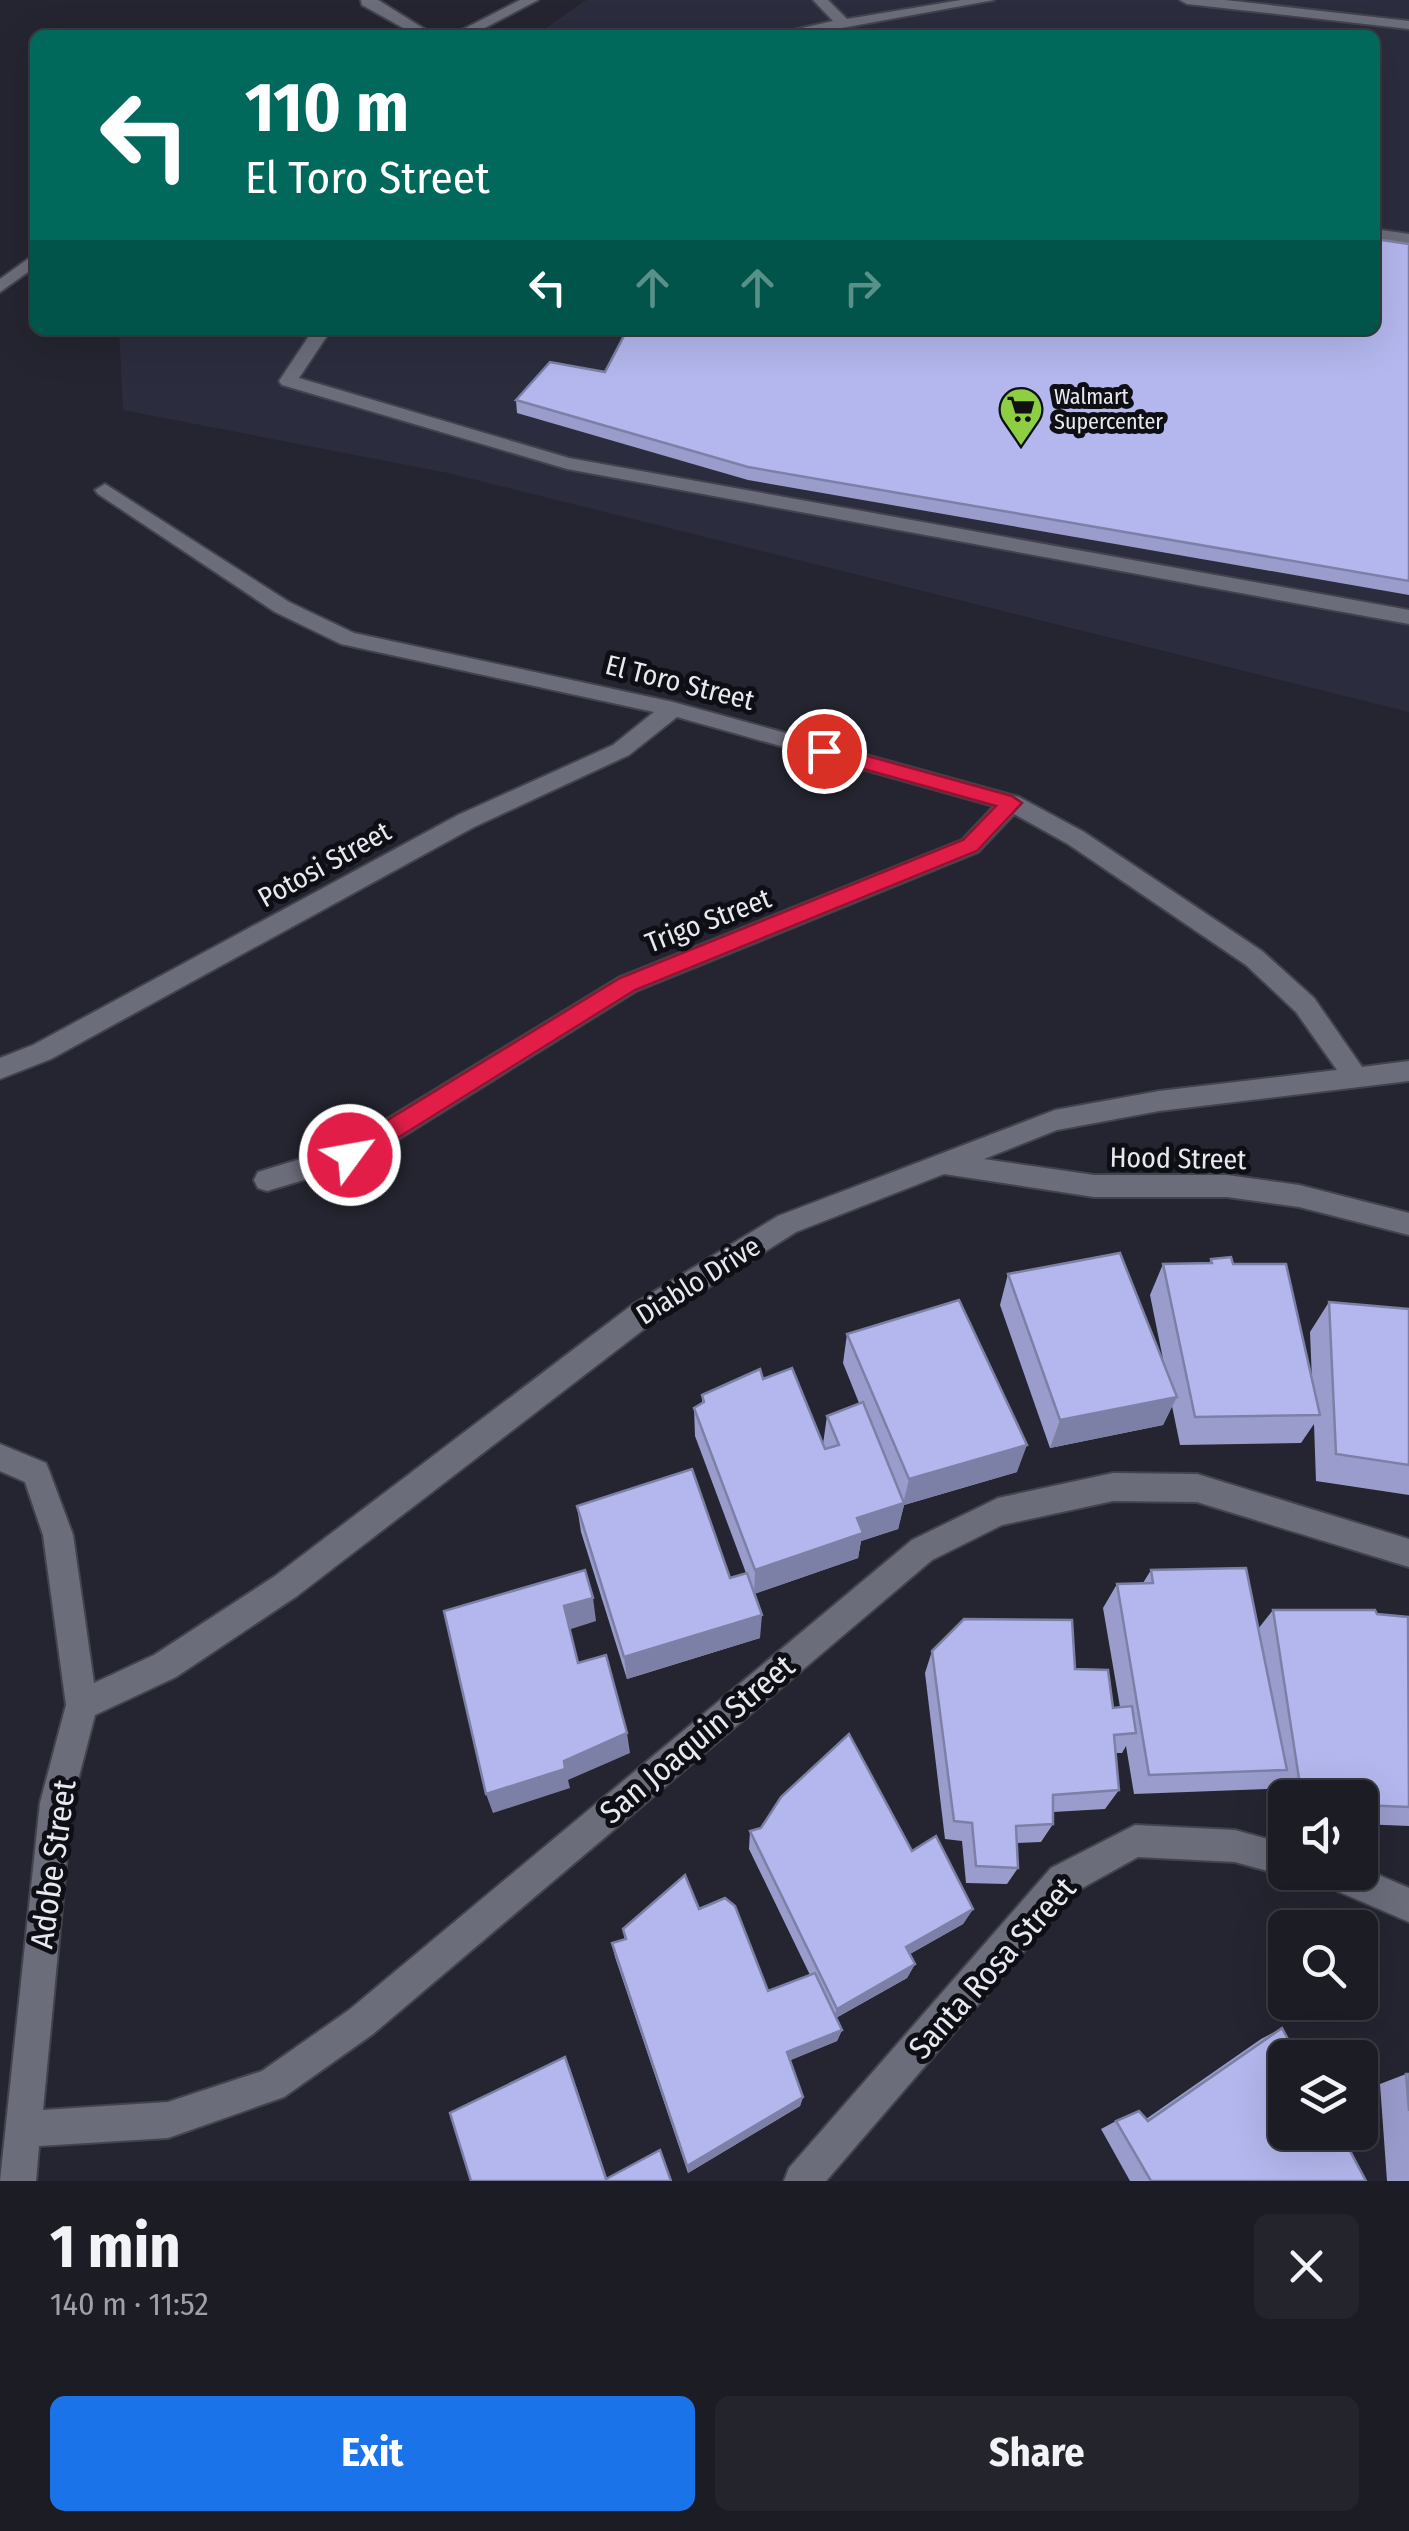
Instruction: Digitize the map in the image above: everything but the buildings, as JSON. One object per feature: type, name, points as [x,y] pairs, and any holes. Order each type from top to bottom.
[{"type":"street","points":[[371,0],[367,2],[418,30]]},
{"type":"street","points":[[469,30],[531,0]]},
{"type":"street","points":[[820,0],[844,24]]},
{"type":"street","points":[[808,30],[987,0]]},
{"type":"street","points":[[1187,0],[1409,26]]},
{"type":"street","points":[[1380,235],[1409,239]]},
{"type":"street","points":[[0,287],[30,263]]},
{"type":"street","points":[[319,335],[288,381],[567,463],[1409,617]]},
{"type":"street","name":"El Toro Street","points":[[104,490],[282,608],[348,639],[673,708],[1012,803],[1076,838],[1254,958],[1305,1004],[1357,1079]]},
{"type":"street","name":"Potosi Street","points":[[0,1069],[42,1052],[466,821],[621,750],[673,708]]},
{"type":"street","name":"Trigo Street","points":[[267,1180],[350,1155],[628,984],[970,846],[1012,803]]},
{"type":"street","name":"Diablo Drive","points":[[82,1705],[165,1666],[286,1586],[642,1314],[787,1224],[1055,1120],[1159,1101],[1409,1070]]},
{"type":"street","name":"Hood Street","points":[[944,1164],[1094,1186],[1227,1186],[1298,1196],[1409,1224]]},
{"type":"street","name":"Adobe Street","points":[[0,1457],[36,1473],[58,1535],[82,1705],[56,1803],[18,2181]]},
{"type":"street","name":"San Joaquin Street","points":[[23,2128],[168,2120],[272,2085],[361,2022],[922,1550],[998,1512],[1112,1487],[1197,1488],[1409,1554]]},
{"type":"street","name":"Santa Rosa Street","points":[[802,2181],[1064,1880],[1135,1841],[1235,1846],[1268,1855]]},
{"type":"street","points":[[1374,1890],[1409,1905]]},
{"type":"shaded area","points":[[586,0],[1409,0],[1409,712],[448,473],[123,410],[119,335],[1380,335],[1380,30],[543,30]]},
{"type":"place","name":"Walmart Supercenter","points":[[1021,447]]},
{"type":"route","points":[[350,1155],[628,984],[970,846],[1012,803],[824,751]]}]
